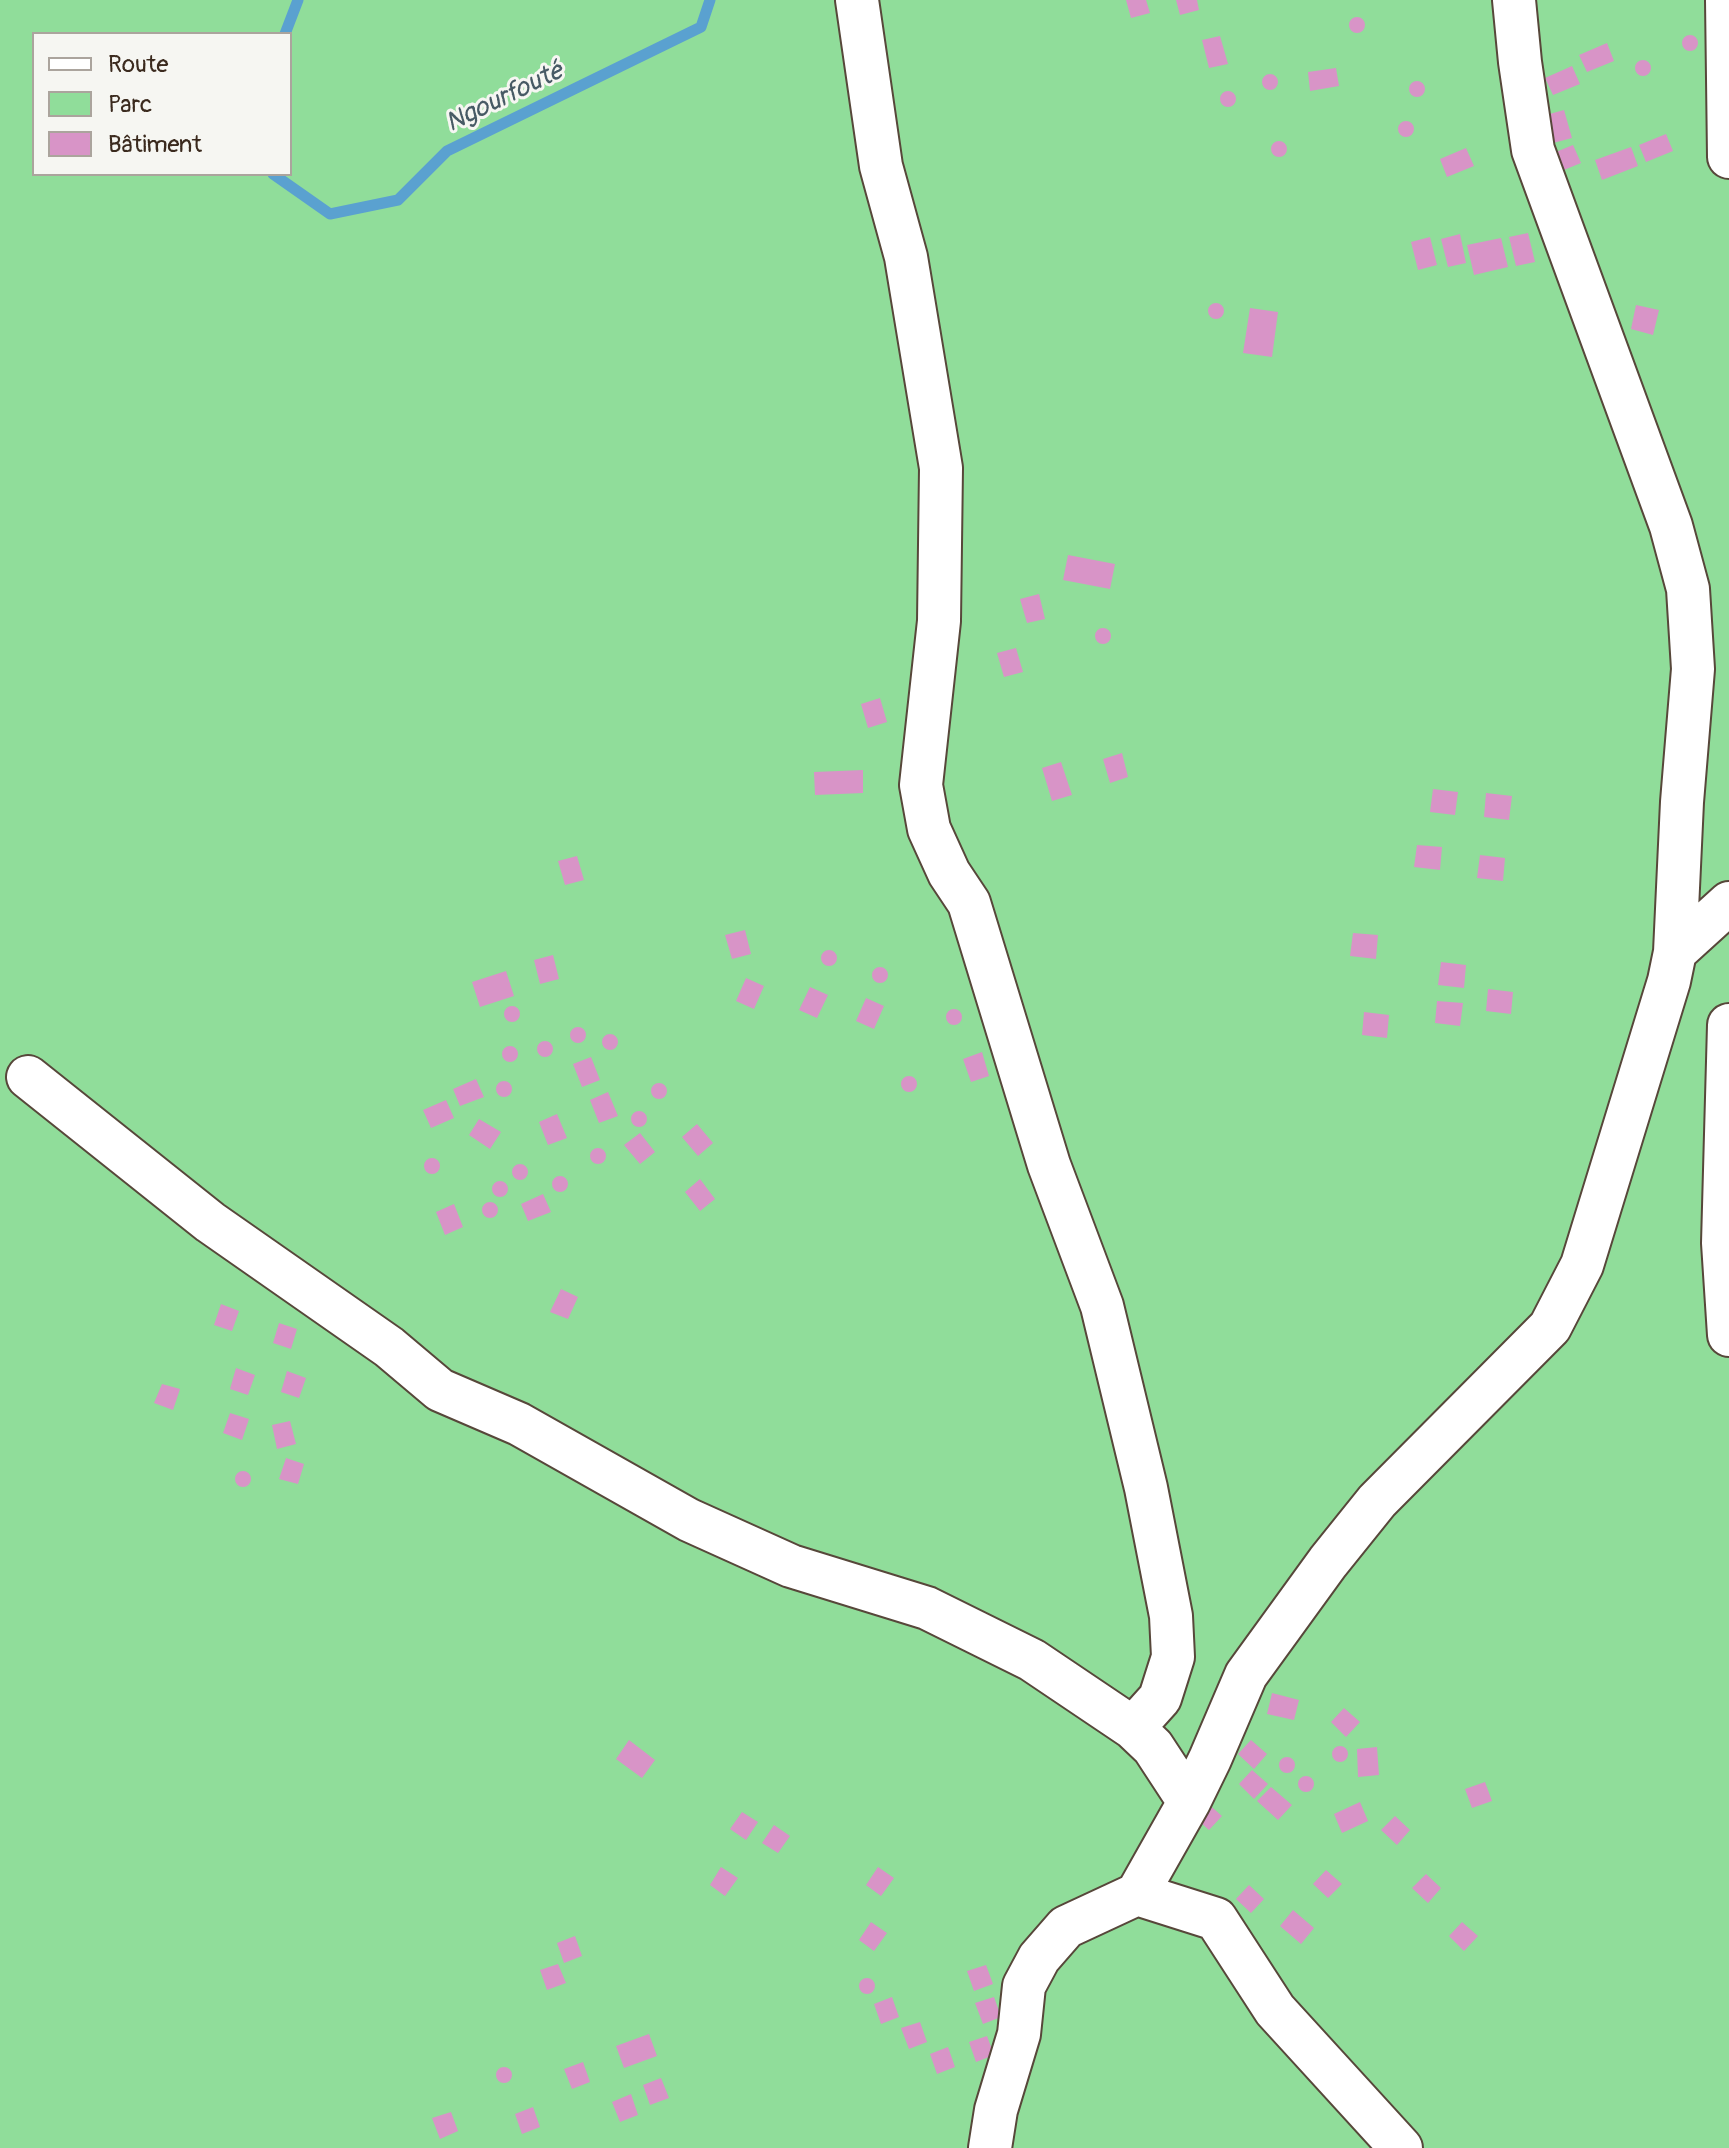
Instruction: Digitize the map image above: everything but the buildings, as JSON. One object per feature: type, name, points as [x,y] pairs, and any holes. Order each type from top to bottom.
[{"type":"street","points":[[857,0],[881,166],[906,257],[941,468],[939,621],[921,785],[929,829],[949,873],[969,903],[1049,1165],[1102,1306],[1146,1488],[1171,1616],[1173,1657],[1160,1698],[1133,1728]]},
{"type":"street","points":[[990,2148],[996,2110],[1019,2034],[1024,1986],[1039,1958],[1066,1927],[1137,1894],[1189,1802],[1246,1675],[1328,1562],[1377,1501],[1550,1327],[1582,1265],[1669,981],[1675,952],[1682,802],[1693,669],[1688,589],[1671,526],[1533,150],[1514,0]]},
{"type":"street","points":[[1727,0],[1729,157]]},
{"type":"street","points":[[1675,952],[1729,903]]},
{"type":"street","points":[[1729,1025],[1723,1243],[1729,1335]]},
{"type":"street","points":[[28,1077],[210,1222],[389,1347],[440,1390],[519,1424],[689,1520],[791,1566],[927,1608],[1032,1660],[1133,1728],[1153,1747],[1189,1802]]},
{"type":"street","points":[[1137,1894],[1216,1919],[1275,2010],[1401,2148]]},
{"type":"green space","points":[[0,0],[1729,0],[1729,2148],[0,2148]]},
{"type":"waterway","name":"Ngourfouté","points":[[286,32],[298,0]]},
{"type":"waterway","name":"Ngourfouté","points":[[276,176],[330,214],[398,200],[447,151],[701,27],[710,0]]}]
